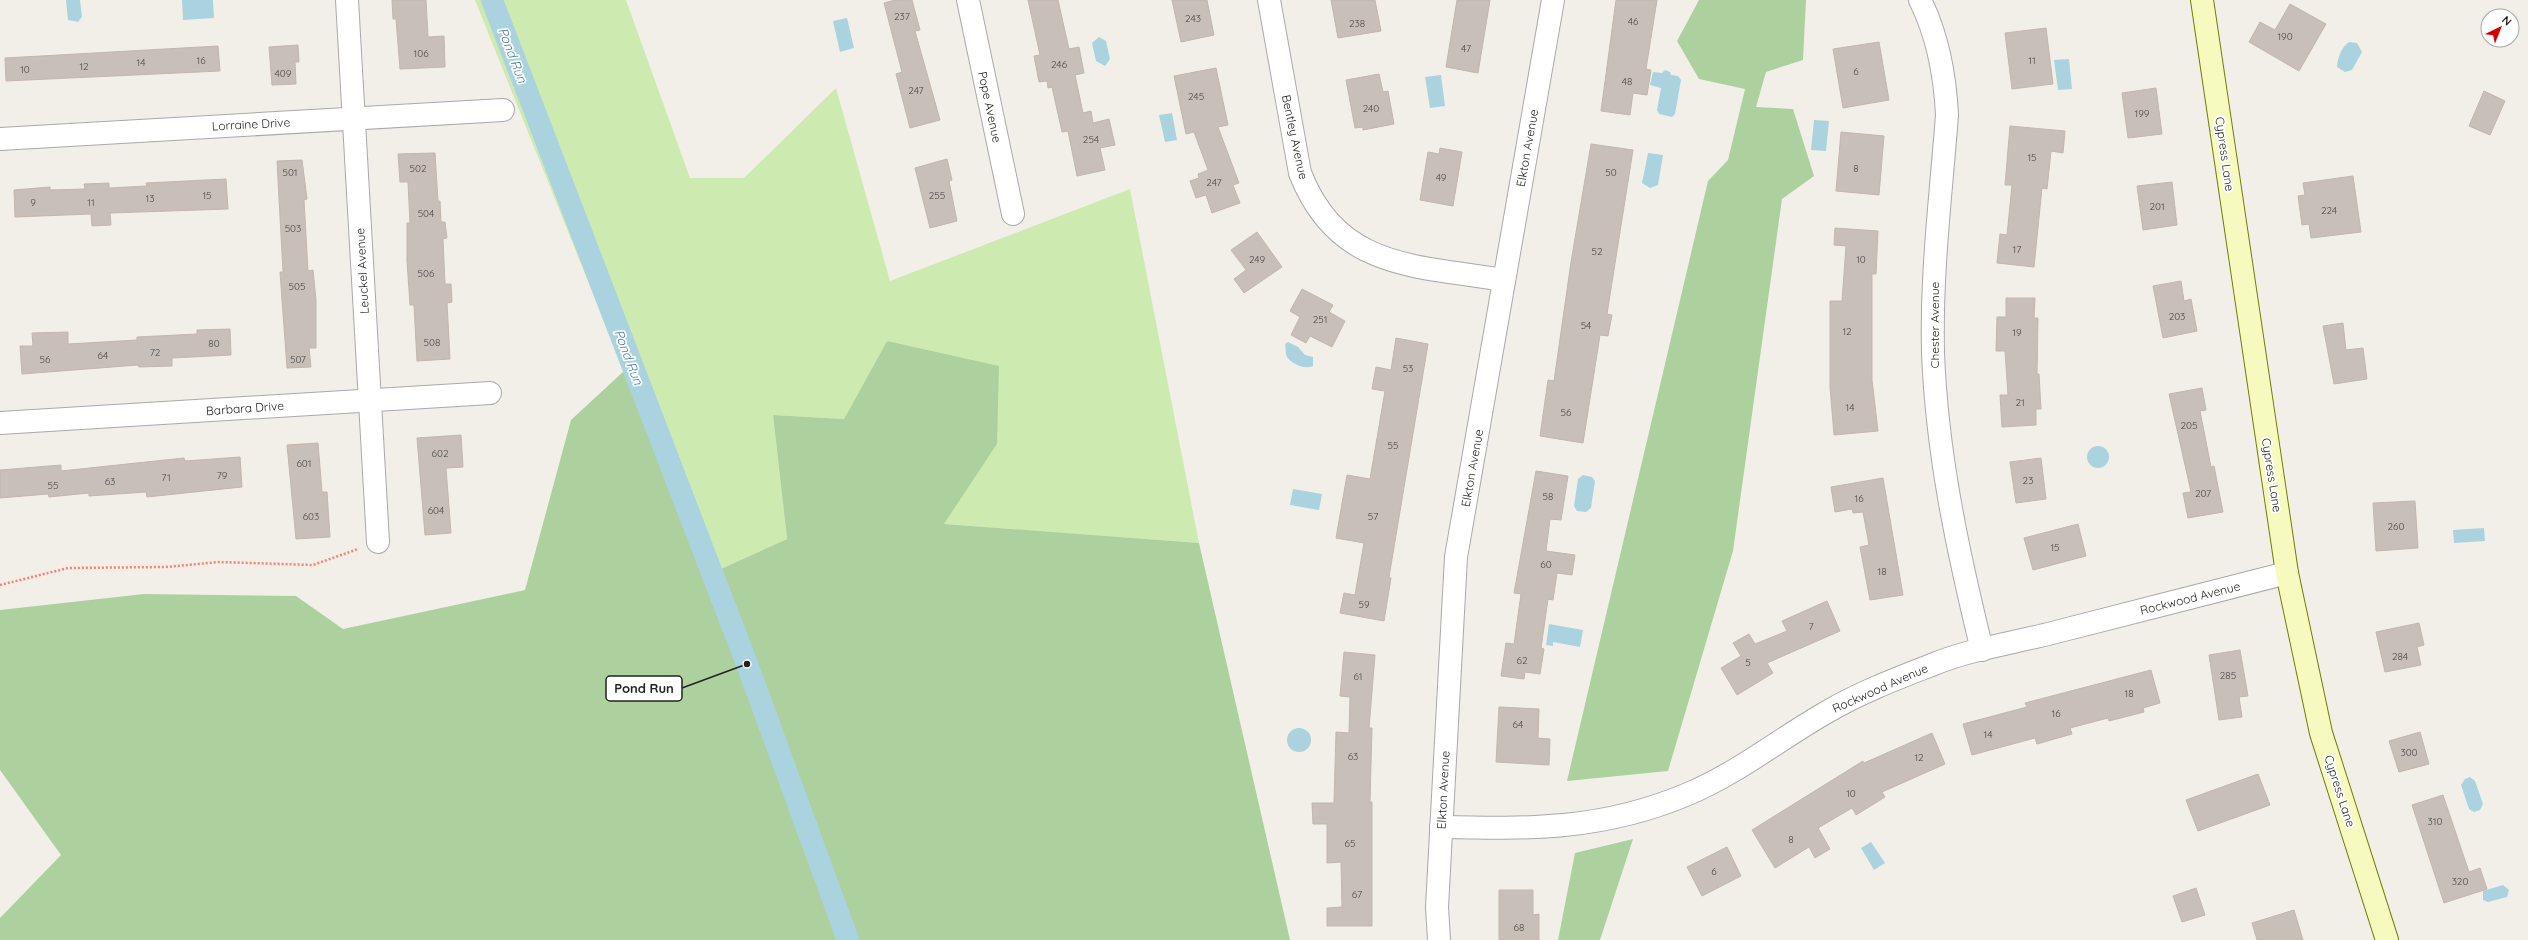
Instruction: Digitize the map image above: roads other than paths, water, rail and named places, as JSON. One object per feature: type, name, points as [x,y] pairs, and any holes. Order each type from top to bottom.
[{"type":"street","name":"Leuckel Avenue","points":[[347,0],[378,542]]},
{"type":"street","name":"Pope Avenue","points":[[968,0],[1013,214]]},
{"type":"street","name":"Bentley Avenue","points":[[1269,0],[1300,173],[1309,195],[1322,216],[1338,233],[1359,248],[1383,258],[1504,280]]},
{"type":"street","name":"Elkton Avenue","points":[[1439,940],[1437,907],[1456,557],[1553,0]]},
{"type":"street","name":"Chester Avenue","points":[[1920,0],[1928,17],[1940,54],[1947,114],[1934,280],[1933,352],[1938,423],[1953,529],[1982,650]]},
{"type":"street","name":"Cypress Lane","points":[[2202,0],[2287,573],[2321,733],[2387,940]]},
{"type":"street","name":"Lorraine Drive","points":[[0,139],[503,110]]},
{"type":"street","name":"Barbara Drive","points":[[0,423],[490,393]]},
{"type":"street","name":"Rockwood Avenue","points":[[1441,827],[1526,829],[1561,827],[1605,821],[1648,809],[1689,794],[1725,776],[1828,711],[1873,688],[1938,662],[2287,573]]},
{"type":"water","points":[[66,0],[80,0],[82,17],[78,22],[68,20]]},
{"type":"water","points":[[182,0],[213,0],[214,18],[183,20]]},
{"type":"water","points":[[847,18],[854,48],[840,52],[833,21]]},
{"type":"water","points":[[1099,37],[1106,41],[1110,59],[1105,66],[1096,61],[1092,43]]},
{"type":"water","points":[[2349,42],[2357,43],[2362,52],[2352,70],[2345,72],[2337,67],[2337,64],[2342,50]]},
{"type":"water","points":[[2069,59],[2072,89],[2058,90],[2054,60]]},
{"type":"water","points":[[1665,70],[1670,72],[1671,75],[1678,76],[1681,80],[1675,114],[1672,117],[1659,114],[1657,110],[1661,88],[1650,85],[1653,72],[1662,73]]},
{"type":"water","points":[[1441,75],[1445,106],[1430,108],[1425,77]]},
{"type":"water","points":[[1172,113],[1177,140],[1165,142],[1159,115]]},
{"type":"water","points":[[1814,120],[1829,121],[1826,151],[1811,150]]},
{"type":"water","points":[[1648,153],[1663,155],[1658,185],[1650,188],[1642,183]]},
{"type":"water","points":[[1288,342],[1298,347],[1305,355],[1313,357],[1313,366],[1303,367],[1289,360],[1286,355],[1285,344]]},
{"type":"water","points":[[2098,446],[2106,449],[2109,457],[2106,465],[2098,468],[2090,465],[2087,457],[2090,449]]},
{"type":"water","points":[[1583,475],[1592,477],[1595,481],[1591,508],[1586,512],[1577,511],[1574,506],[1578,479]]},
{"type":"water","points":[[1293,489],[1322,494],[1319,510],[1290,505]]},
{"type":"water","points":[[2484,528],[2485,541],[2454,543],[2453,530]]},
{"type":"water","points":[[1549,624],[1583,630],[1580,647],[1553,642],[1553,646],[1546,645]]},
{"type":"water","points":[[1299,728],[1304,729],[1310,735],[1310,745],[1304,751],[1299,752],[1294,751],[1288,745],[1287,740],[1288,735],[1294,729]]},
{"type":"water","points":[[2470,777],[2475,781],[2483,804],[2480,810],[2474,812],[2469,809],[2461,785],[2465,779]]},
{"type":"water","points":[[1871,842],[1885,863],[1874,870],[1861,848]]},
{"type":"water","points":[[2503,885],[2509,890],[2507,897],[2488,902],[2483,900],[2483,891]]},
{"type":"waterway","name":"Pond Run","points":[[492,0],[747,664],[848,940]]},
{"type":"place","name":"Pond Run","points":[[747,664]]}]
